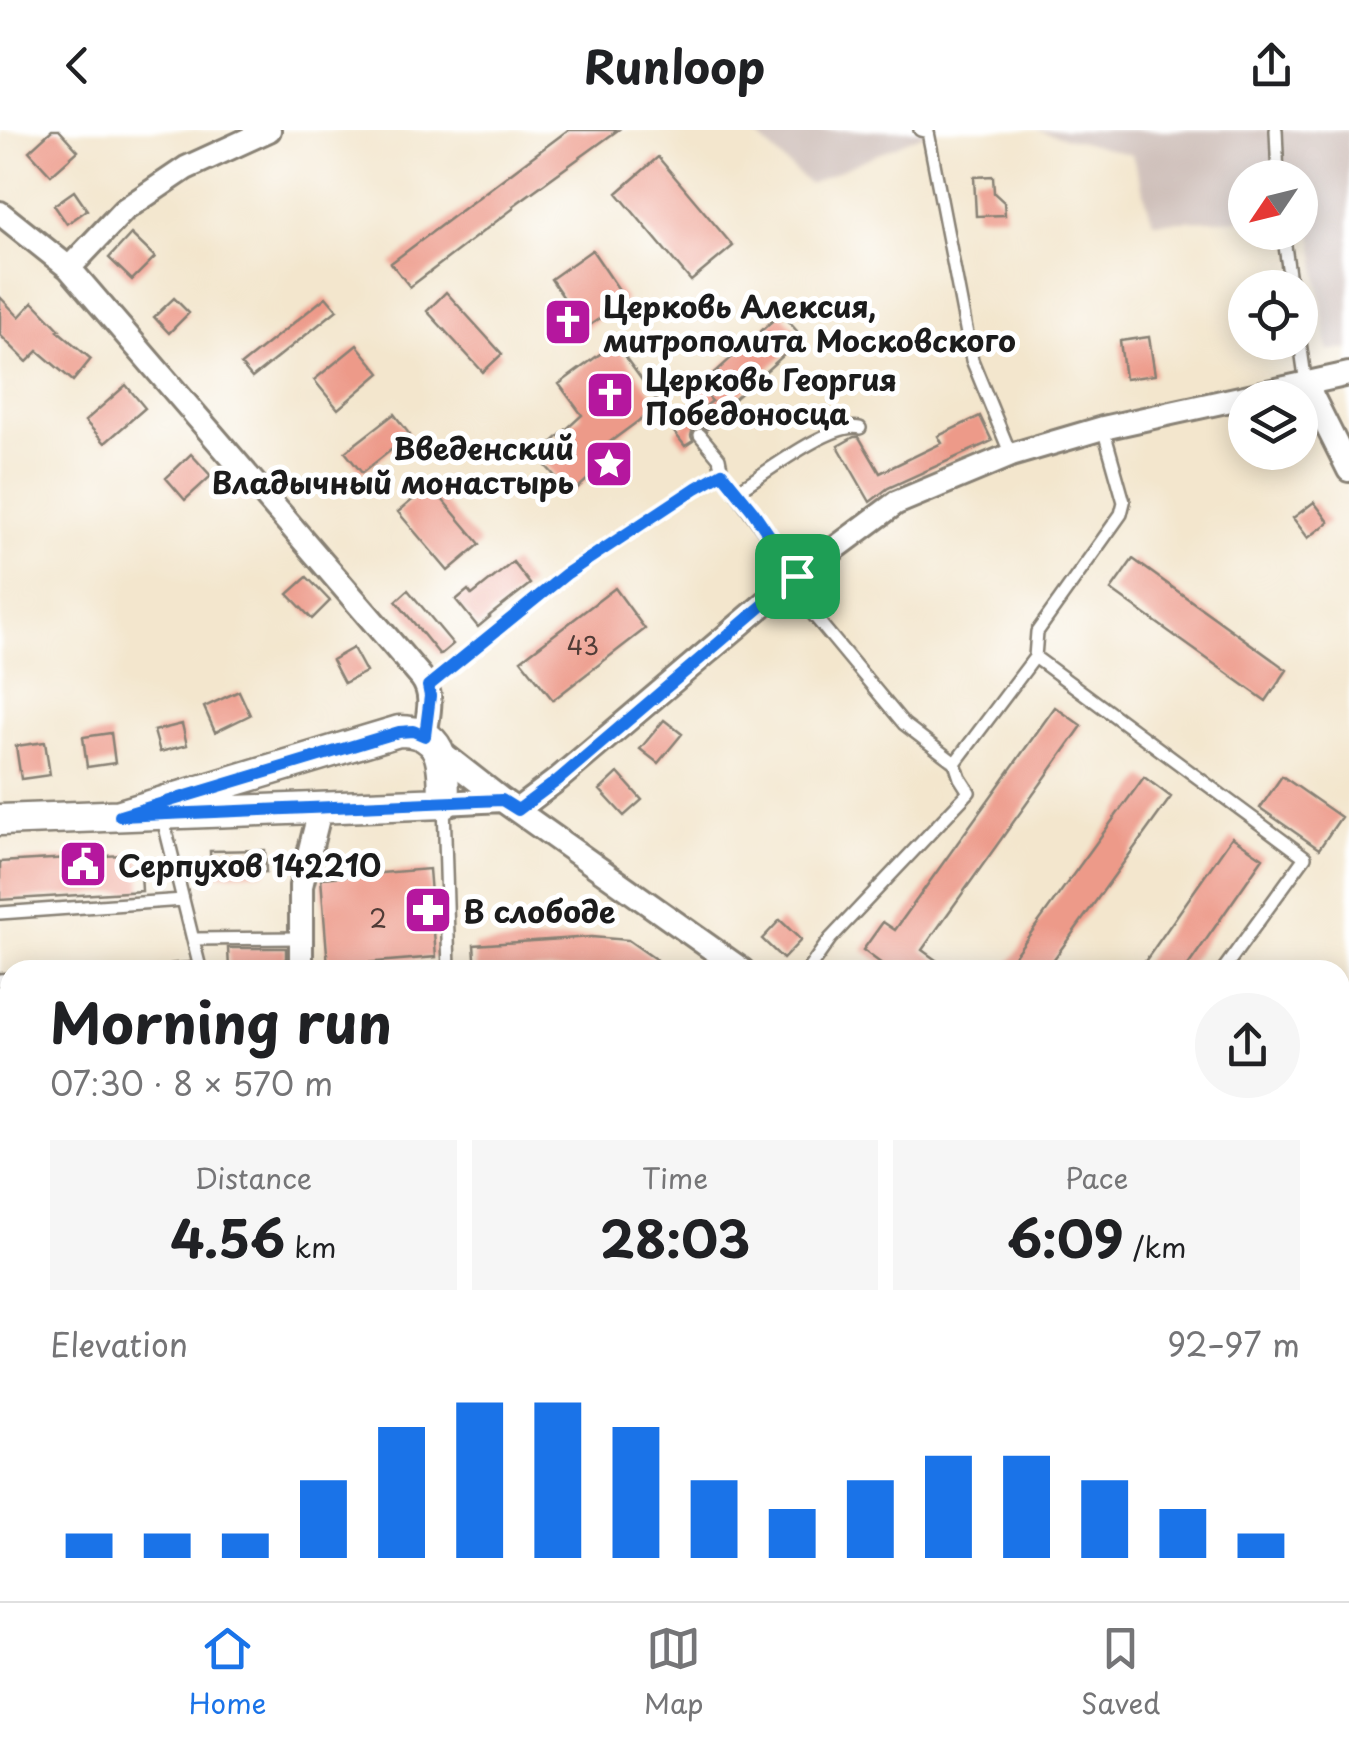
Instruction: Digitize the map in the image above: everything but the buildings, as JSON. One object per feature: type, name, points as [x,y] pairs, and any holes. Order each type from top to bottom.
[{"type":"street","points":[[70,268],[124,210],[186,168],[269,130]]},
{"type":"street","points":[[0,213],[70,268],[428,686],[431,742],[443,766],[444,803]]},
{"type":"street","points":[[1318,381],[1349,374]]},
{"type":"street","points":[[0,820],[321,806],[510,805],[558,780],[794,579],[896,503],[1011,455],[1103,428],[1228,401]]},
{"type":"street","points":[[1318,408],[1349,470]]},
{"type":"street","points":[[120,816],[413,731],[728,960]]},
{"type":"street","points":[[302,960],[300,886],[321,806]]},
{"type":"lane","points":[[920,130],[928,132],[972,360],[1011,455]]},
{"type":"lane","points":[[1276,130],[1277,160]]},
{"type":"lane","points":[[737,491],[827,434],[850,426],[860,428]]},
{"type":"lane","points":[[955,763],[1034,656],[1037,632],[1121,514],[1124,502],[1103,428]]},
{"type":"lane","points":[[700,435],[719,458],[722,473],[794,579],[811,612],[904,724],[955,763],[969,792],[830,939],[815,960]]},
{"type":"lane","points":[[428,686],[566,574],[722,473]]},
{"type":"lane","points":[[1034,656],[1306,857],[1229,960]]},
{"type":"lane","points":[[444,803],[449,960]]},
{"type":"lane","points":[[161,814],[198,960]]},
{"type":"lane","points":[[0,914],[183,900]]},
{"type":"lane","points":[[193,939],[301,938]]},
{"type":"shaded area","points":[[750,130],[932,130],[809,184]]},
{"type":"shaded area","points":[[1036,130],[1349,130],[1349,350],[1328,350],[1314,250],[1318,250],[1318,160],[1228,160],[1228,220],[1153,222],[1132,155]]},
{"type":"place","name":"Церковь Алексия, митрополита Московского","points":[[568,322]]},
{"type":"place","name":"Церковь Георгия Победоносца","points":[[610,395]]},
{"type":"place","name":"Введенский Владычный монастырь","points":[[609,464]]},
{"type":"place","name":"Серпухов 142210","points":[[83,864]]},
{"type":"place","name":"В слободе","points":[[428,910]]},
{"type":"route","points":[[722,473],[797,576],[518,810],[502,800],[120,816],[399,732],[413,731],[425,736],[428,686],[566,574],[722,473]]}]
